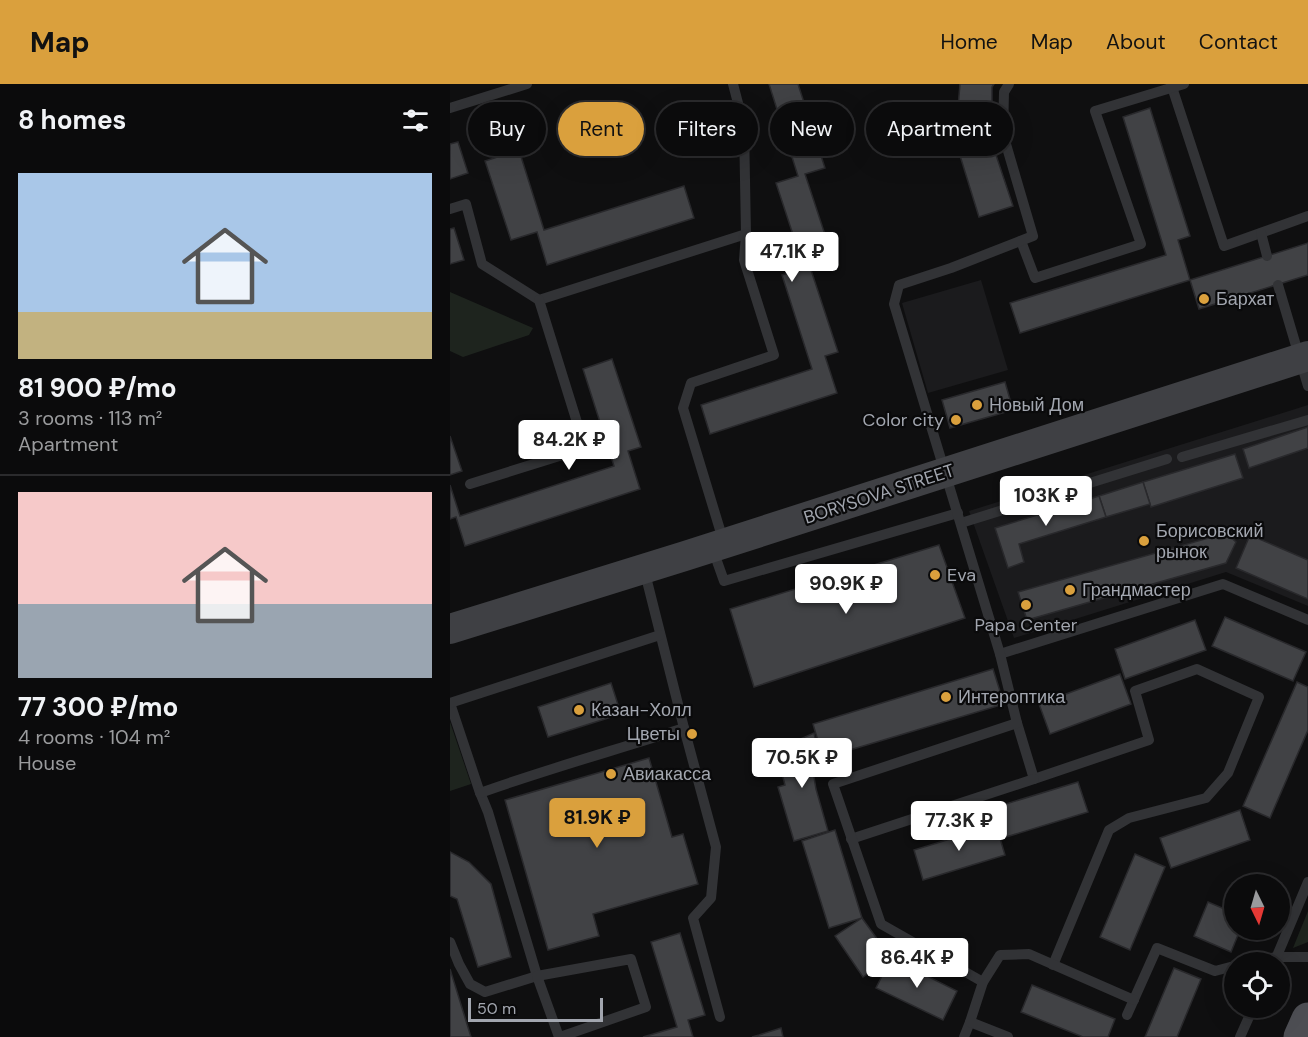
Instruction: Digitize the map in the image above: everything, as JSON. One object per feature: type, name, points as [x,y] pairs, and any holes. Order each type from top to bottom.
[{"type":"main road","name":"BORYSOVA STREET","points":[[450,629],[946,472],[1305,367]]},
{"type":"main road","points":[[1300,1037],[1308,1019]]},
{"type":"lane","points":[[450,108],[527,84]]},
{"type":"lane","points":[[733,84],[744,126],[746,234],[744,260],[774,355],[691,383],[683,408],[718,545],[724,581],[960,518],[1167,459]]},
{"type":"lane","points":[[1009,84],[1004,92],[1003,134],[1034,236],[899,285],[894,304],[960,518],[1035,780]]},
{"type":"lane","points":[[1021,241],[1035,278],[1141,244],[1095,111],[1184,84]]},
{"type":"lane","points":[[1172,86],[1224,246],[1308,216]]},
{"type":"lane","points":[[450,209],[466,204],[482,264],[539,300],[585,448],[470,484]]},
{"type":"lane","points":[[1261,233],[1267,256]]},
{"type":"lane","points":[[539,300],[746,234]]},
{"type":"lane","points":[[1278,285],[1305,367]]},
{"type":"lane","points":[[1182,457],[1308,420]]},
{"type":"lane","points":[[644,569],[716,847],[711,898],[693,918],[720,1017]]},
{"type":"lane","points":[[1000,654],[1223,584],[1308,620]]},
{"type":"lane","points":[[450,942],[470,984],[485,992],[537,976],[631,958],[646,1007],[560,1037],[537,976],[488,812],[450,703],[660,635]]},
{"type":"lane","points":[[851,839],[1035,780],[1149,740],[1135,692],[1197,669],[1258,697],[1228,773],[1206,798],[1129,818],[1109,831],[1053,965]]},
{"type":"lane","points":[[983,982],[881,924],[833,784],[1017,723]]},
{"type":"lane","points":[[480,793],[526,776],[684,729]]},
{"type":"lane","points":[[1278,952],[1308,882]]},
{"type":"lane","points":[[1127,1015],[1157,948],[1215,971],[1224,969]]},
{"type":"lane","points":[[964,1037],[983,982],[1000,955],[1029,954],[1134,1000]]},
{"type":"lane","points":[[1290,959],[1308,957]]},
{"type":"lane","points":[[1240,1037],[1249,1018]]},
{"type":"lane","points":[[970,1022],[1008,1037]]},
{"type":"shaded area","points":[[981,280],[1008,370],[928,393],[902,303]]},
{"type":"shaded area","points":[[450,292],[533,328],[529,335],[463,357],[450,351]]},
{"type":"shaded area","name":"Борисовский рынок","points":[[1308,405],[1308,606],[1226,572],[1014,638],[969,511]]},
{"type":"shaded area","points":[[450,722],[471,784],[450,791]]},
{"type":"shaded area","points":[[1308,911],[1308,942],[1293,948]]},
{"type":"building","points":[[769,84],[798,84],[804,102],[775,102]]},
{"type":"building","points":[[960,84],[994,84],[992,102],[958,102]]},
{"type":"building","points":[[1150,108],[1190,236],[1178,240],[1190,280],[1020,333],[1010,303],[1166,255],[1123,117]]},
{"type":"building","points":[[458,142],[468,173],[450,179],[450,144]]},
{"type":"building","points":[[500,156],[521,156],[544,230],[684,186],[694,218],[547,265],[537,232],[511,240],[485,161]]},
{"type":"building","points":[[792,156],[821,156],[825,168],[805,174],[833,259],[810,267],[838,352],[825,356],[837,393],[710,434],[701,405],[812,369],[782,275],[804,268],[776,183],[798,176]]},
{"type":"building","points":[[960,156],[996,156],[1013,206],[979,217]]},
{"type":"building","points":[[454,228],[464,260],[450,264],[450,229]]},
{"type":"building","points":[[1308,243],[1308,275],[1199,309],[1190,280]]},
{"type":"building","points":[[612,359],[641,447],[628,451],[640,489],[465,546],[456,517],[450,519],[450,485],[460,516],[614,466],[583,369]]},
{"type":"building","name":"Новый Дом","points":[[1005,382],[1013,410],[950,428],[942,400]]},
{"type":"building","points":[[1308,427],[1308,448],[1249,468],[1243,449]]},
{"type":"building","points":[[450,436],[462,471],[450,475]]},
{"type":"building","points":[[1235,454],[1243,478],[1151,507],[1143,482]]},
{"type":"building","points":[[1143,482],[1150,504],[1106,517],[1099,496]]},
{"type":"building","points":[[1099,496],[1106,517],[1019,544],[1024,562],[1008,568],[995,528]]},
{"type":"building","points":[[1226,533],[1236,542],[1226,563],[1027,620],[1018,592]]},
{"type":"building","points":[[1250,535],[1308,560],[1308,599],[1236,568]]},
{"type":"building","points":[[939,545],[965,618],[754,687],[730,609]]},
{"type":"building","points":[[1225,617],[1306,652],[1293,681],[1212,646]]},
{"type":"building","points":[[1195,620],[1206,650],[1125,679],[1115,649]]},
{"type":"building","points":[[993,669],[1004,704],[823,758],[813,724]]},
{"type":"building","points":[[1120,674],[1131,704],[1050,734],[1039,704]]},
{"type":"building","points":[[1297,682],[1308,687],[1308,730],[1270,818],[1243,806]]},
{"type":"building","name":"Казан-Холл","points":[[611,683],[621,714],[548,737],[538,707]]},
{"type":"building","points":[[814,733],[820,760],[813,771],[828,831],[794,841],[778,787],[785,785],[779,762],[789,744]]},
{"type":"building","points":[[649,758],[672,837],[683,834],[698,884],[593,914],[599,936],[548,950],[505,800]]},
{"type":"building","points":[[1078,782],[1088,812],[1006,837],[996,807]]},
{"type":"building","points":[[1240,810],[1250,840],[1171,868],[1160,838]]},
{"type":"building","points":[[996,825],[1005,855],[923,880],[914,850]]},
{"type":"building","points":[[835,830],[862,918],[829,928],[802,841]]},
{"type":"building","points":[[450,852],[469,862],[491,884],[511,957],[478,967],[457,899],[450,896]]},
{"type":"building","points":[[1135,854],[1165,867],[1130,950],[1100,937]]},
{"type":"building","points":[[1208,902],[1224,909],[1224,940],[1236,940],[1231,952],[1194,936]]},
{"type":"building","points":[[862,918],[891,958],[863,977],[835,936]]},
{"type":"building","points":[[680,933],[705,1015],[688,1020],[693,1037],[643,1037],[677,1027],[651,942]]},
{"type":"building","points":[[891,958],[957,991],[943,1020],[876,988]]},
{"type":"building","points":[[1174,968],[1201,979],[1177,1037],[1145,1037]]},
{"type":"building","points":[[450,969],[471,1037],[450,1037]]},
{"type":"building","points":[[1032,985],[1115,1019],[1108,1037],[1083,1037],[1021,1012]]},
{"type":"building","points":[[781,1028],[783,1037],[752,1037],[759,1035]]},
{"type":"place","name":"Бархат","points":[[1204,299]]},
{"type":"place","name":"Новый Дом","points":[[977,405]]},
{"type":"place","name":"Color city","points":[[956,420]]},
{"type":"place","name":"Борисовский рынок","points":[[1144,541]]},
{"type":"place","name":"Eva","points":[[935,575]]},
{"type":"place","name":"Грандмастер","points":[[1070,590]]},
{"type":"place","name":"Papa Center","points":[[1026,605]]},
{"type":"place","name":"Интероптика","points":[[946,697]]},
{"type":"place","name":"Казан-Холл","points":[[579,710]]},
{"type":"place","name":"Цветы","points":[[692,734]]},
{"type":"place","name":"Авиакасса","points":[[611,774]]}]
